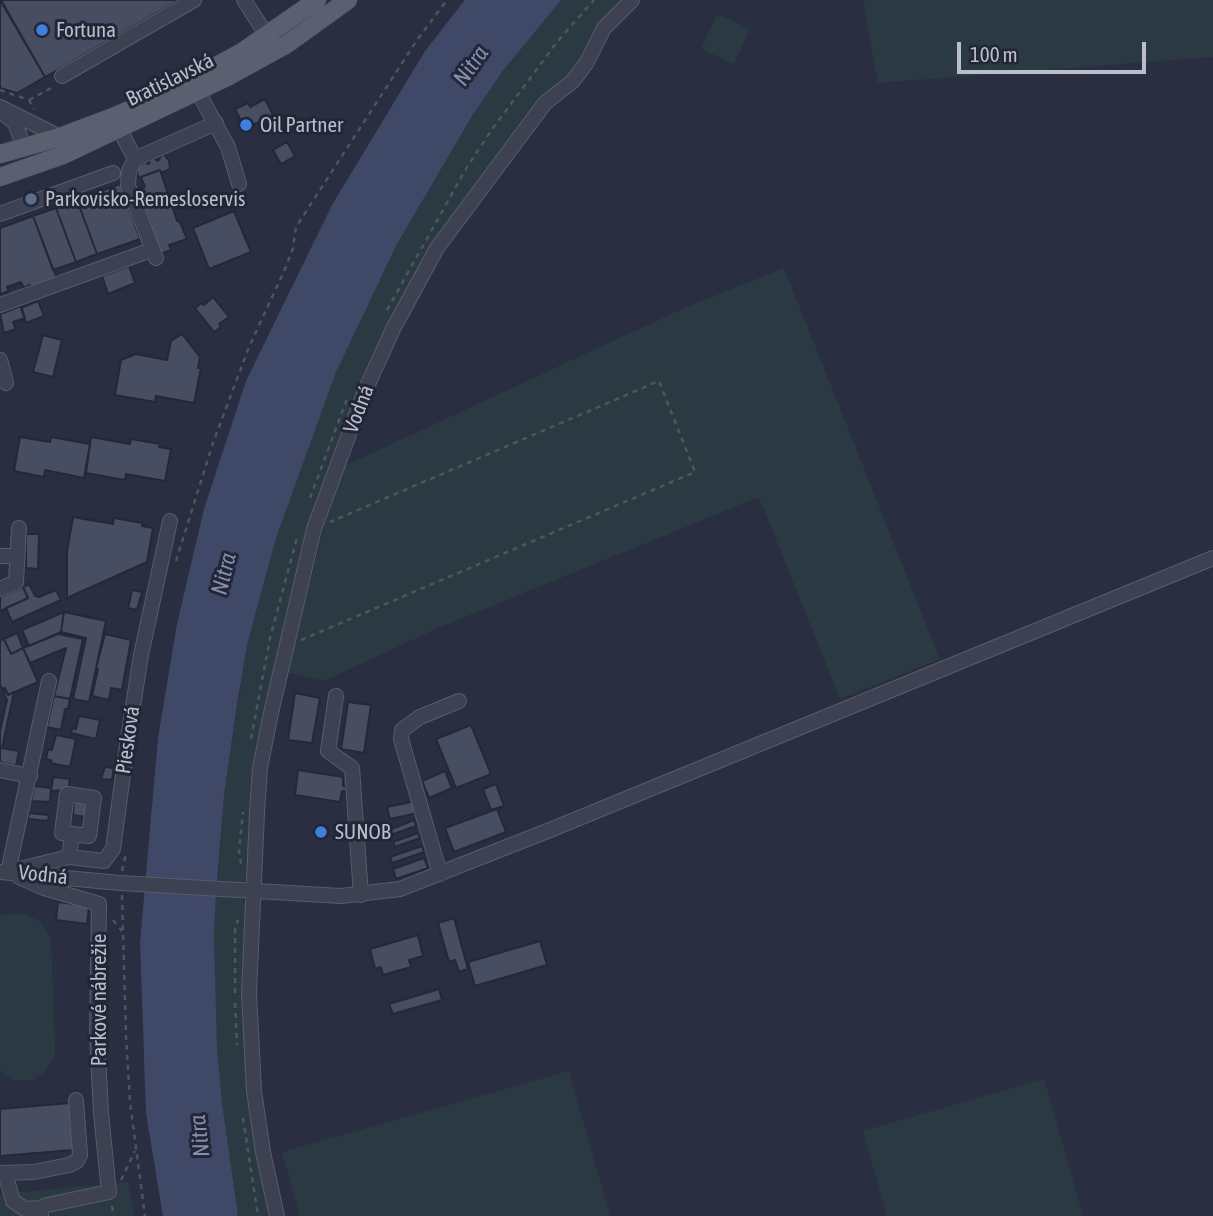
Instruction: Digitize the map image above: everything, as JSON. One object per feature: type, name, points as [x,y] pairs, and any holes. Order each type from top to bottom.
[{"type":"main road","name":"Bratislavská","points":[[0,155],[60,137],[159,97],[267,36],[317,0]]},
{"type":"main road","name":"Bratislavská","points":[[0,177],[51,160],[198,92],[287,44],[348,0]]},
{"type":"main road","points":[[0,168],[7,166],[22,149]]},
{"type":"street","points":[[62,76],[194,0]]},
{"type":"street","points":[[244,0],[267,36]]},
{"type":"street","name":"Vodná","points":[[254,891],[260,768],[285,647],[314,529],[365,391],[393,329],[437,248],[545,103],[573,81],[587,62],[604,28],[632,0]]},
{"type":"street","points":[[198,92],[228,146],[239,184]]},
{"type":"street","points":[[0,109],[60,137]]},
{"type":"street","points":[[0,109],[15,123],[22,149]]},
{"type":"street","points":[[0,305],[150,255],[128,186],[129,171],[135,159],[216,123]]},
{"type":"street","points":[[120,130],[135,159]]},
{"type":"street","points":[[0,214],[113,173]]},
{"type":"street","points":[[0,359],[6,383]]},
{"type":"street","name":"Piesková","points":[[4,872],[69,857],[104,861],[113,849],[141,655],[170,521]]},
{"type":"street","points":[[0,589],[16,582],[19,528]]},
{"type":"street","points":[[0,556],[17,556]]},
{"type":"street","name":"Vodná","points":[[4,872],[254,891],[360,895],[400,889],[1213,558]]},
{"type":"street","points":[[4,872],[30,776],[49,681]]},
{"type":"street","points":[[336,696],[328,751],[352,768],[360,895]]},
{"type":"street","points":[[440,874],[401,739],[402,730],[420,717],[460,701]]},
{"type":"street","points":[[0,770],[30,776]]},
{"type":"street","points":[[69,857],[72,834]]},
{"type":"street","name":"Parkové nábrežie","points":[[4,872],[44,888],[99,904],[97,1035],[109,1192]]},
{"type":"street","points":[[254,891],[250,993],[254,1091],[263,1152],[277,1216]]},
{"type":"street","points":[[76,1100],[80,1155],[78,1161],[34,1172],[3,1173],[13,1201],[25,1209],[40,1212],[109,1192]]},
{"type":"path","points":[[174,567],[213,443],[249,347],[285,269],[293,248],[296,227],[447,0]]},
{"type":"path","points":[[449,202],[467,167],[521,88],[594,0]]},
{"type":"path","points":[[29,100],[61,82],[62,76]]},
{"type":"path","points":[[0,90],[29,100],[38,115]]},
{"type":"path","points":[[285,647],[695,472],[659,382],[314,529]]},
{"type":"path","points":[[127,853],[126,1036],[135,1149],[145,1216]]},
{"type":"path","points":[[109,1192],[120,1181],[135,1149]]},
{"type":"shaded area","points":[[561,0],[627,0],[430,254],[311,526],[285,620],[269,699],[249,878],[242,883],[218,881],[224,795],[247,645],[276,538],[336,371],[397,244],[472,116],[502,72]]},
{"type":"shaded area","points":[[863,0],[1213,0],[1213,57],[878,83]]},
{"type":"shaded area","points":[[717,14],[750,29],[734,64],[701,49]]},
{"type":"shaded area","points":[[784,268],[940,659],[840,699],[759,497],[438,628],[324,681],[288,673],[338,469],[684,308]]},
{"type":"shaded area","points":[[216,894],[241,895],[245,905],[245,959],[271,1216],[238,1216],[236,1206],[217,1047],[214,935]]},
{"type":"shaded area","points":[[25,914],[41,922],[51,938],[55,1054],[46,1071],[33,1080],[14,1081],[0,1071],[0,916]]},
{"type":"shaded area","points":[[569,1071],[610,1216],[300,1216],[282,1152]]},
{"type":"shaded area","points":[[1044,1079],[1083,1216],[887,1216],[863,1131]]},
{"type":"shaded area","points":[[128,1182],[134,1216],[0,1216],[0,1194]]},
{"type":"water","name":"Nitra","points":[[465,0],[561,0],[502,72],[472,116],[397,244],[336,372],[276,538],[247,645],[224,795],[216,894],[214,935],[217,1047],[238,1216],[163,1216],[146,1113],[140,943],[158,738],[177,624],[204,509],[246,381],[332,205],[425,51]]},
{"type":"building","points":[[0,0],[45,77],[17,93],[0,88]]},
{"type":"building","points":[[1,0],[179,0],[45,77]]},
{"type":"building","points":[[265,99],[273,115],[245,129],[235,109],[248,103],[250,107]]},
{"type":"building","points":[[287,142],[295,156],[281,164],[273,150]]},
{"type":"building","points":[[163,153],[169,161],[170,169],[138,178],[136,163],[149,164],[151,157],[158,161]]},
{"type":"building","points":[[160,170],[177,221],[179,220],[187,239],[169,245],[171,250],[160,254],[138,189],[145,187],[141,177]]},
{"type":"building","points":[[120,184],[140,239],[97,254],[77,200]]},
{"type":"building","points":[[77,200],[97,254],[76,262],[56,208]]},
{"type":"building","points":[[56,208],[76,262],[53,270],[33,216]]},
{"type":"building","points":[[234,211],[251,252],[209,269],[193,228]]},
{"type":"building","points":[[33,216],[57,279],[31,288],[30,285],[24,288],[21,282],[7,287],[9,291],[0,294],[0,228]]},
{"type":"building","points":[[129,266],[135,283],[108,294],[102,276]]},
{"type":"building","points":[[213,297],[229,317],[219,324],[221,327],[214,332],[195,308],[202,303],[204,305]]},
{"type":"building","points":[[38,301],[44,316],[26,323],[21,308]]},
{"type":"building","points":[[21,306],[25,318],[13,322],[16,329],[4,333],[0,314]]},
{"type":"building","points":[[182,334],[200,357],[198,368],[201,368],[194,403],[156,396],[155,402],[115,395],[121,360],[136,354],[167,360],[171,341]]},
{"type":"building","points":[[43,335],[62,340],[53,377],[33,372]]},
{"type":"building","points":[[20,437],[50,442],[51,437],[90,444],[84,478],[45,470],[44,477],[14,471]]},
{"type":"building","points":[[91,437],[130,444],[131,439],[160,444],[159,447],[171,449],[165,481],[126,474],[125,480],[86,473]]},
{"type":"building","points":[[73,517],[113,524],[114,518],[142,523],[142,526],[153,528],[147,562],[67,598],[67,552]]},
{"type":"building","points":[[26,534],[39,534],[38,569],[26,568]]},
{"type":"building","points":[[29,584],[35,596],[56,590],[61,600],[12,622],[6,608],[28,598],[23,587]]},
{"type":"building","points":[[23,587],[28,598],[0,611],[0,597]]},
{"type":"building","points":[[132,590],[142,592],[137,610],[128,608]]},
{"type":"building","points":[[64,612],[106,621],[89,702],[73,699],[86,638],[61,632]]},
{"type":"building","points":[[64,612],[61,632],[29,646],[22,630]]},
{"type":"building","points":[[17,633],[23,648],[11,654],[4,639]]},
{"type":"building","points":[[58,634],[83,639],[70,699],[54,696],[66,648],[30,663],[23,648]]},
{"type":"building","points":[[105,634],[131,640],[122,690],[111,688],[109,700],[92,696]]},
{"type":"building","points":[[4,639],[11,654],[23,648],[38,682],[8,695],[0,685],[0,640]]},
{"type":"building","points":[[5,688],[8,695],[14,692],[2,748],[19,751],[16,766],[0,762],[0,731],[7,700],[2,690]]},
{"type":"building","points":[[295,693],[320,698],[312,743],[288,740]]},
{"type":"building","points":[[54,696],[70,699],[61,730],[47,727]]},
{"type":"building","points":[[348,702],[371,705],[364,753],[341,749]]},
{"type":"building","points":[[79,716],[100,720],[96,739],[71,733],[72,728],[76,729]]},
{"type":"building","points":[[471,725],[491,774],[456,788],[436,739]]},
{"type":"building","points":[[56,735],[76,739],[70,767],[51,763],[51,760],[46,759]]},
{"type":"building","points":[[105,767],[114,768],[112,780],[101,779]]},
{"type":"building","points":[[298,770],[343,777],[343,786],[347,787],[346,791],[342,791],[340,802],[295,795]]},
{"type":"building","points":[[445,771],[452,788],[429,798],[422,781]]},
{"type":"building","points":[[53,777],[70,779],[68,790],[51,791]]},
{"type":"building","points":[[496,784],[504,806],[491,810],[483,789]]},
{"type":"building","points":[[34,786],[51,788],[50,802],[31,801]]},
{"type":"building","points":[[416,801],[418,813],[390,819],[387,807]]},
{"type":"building","points":[[74,802],[87,804],[86,817],[73,815]]},
{"type":"building","points":[[497,809],[506,832],[454,852],[445,828]]},
{"type":"building","points":[[29,813],[49,815],[48,821],[28,819]]},
{"type":"building","points":[[414,820],[416,826],[391,835],[389,830]]},
{"type":"building","points":[[418,833],[420,838],[395,847],[393,842]]},
{"type":"building","points":[[422,846],[424,852],[392,863],[390,857]]},
{"type":"building","points":[[424,858],[428,868],[396,879],[393,869]]},
{"type":"building","points":[[58,902],[89,906],[87,924],[56,920]]},
{"type":"building","points":[[454,918],[468,969],[459,972],[455,960],[449,962],[438,923]]},
{"type":"building","points":[[418,935],[423,956],[409,960],[411,967],[383,975],[381,967],[375,969],[370,949]]},
{"type":"building","points":[[540,941],[547,965],[475,986],[468,962]]},
{"type":"building","points":[[439,989],[442,1000],[393,1014],[389,1004]]},
{"type":"building","points":[[70,1103],[73,1150],[0,1156],[0,1109]]},
{"type":"place","name":"Fortuna","points":[[42,30]]},
{"type":"place","name":"Oil Partner","points":[[246,125]]},
{"type":"place","name":"Parkovisko-Remesloservis","points":[[31,199]]},
{"type":"place","name":"SUNOB","points":[[321,832]]}]
